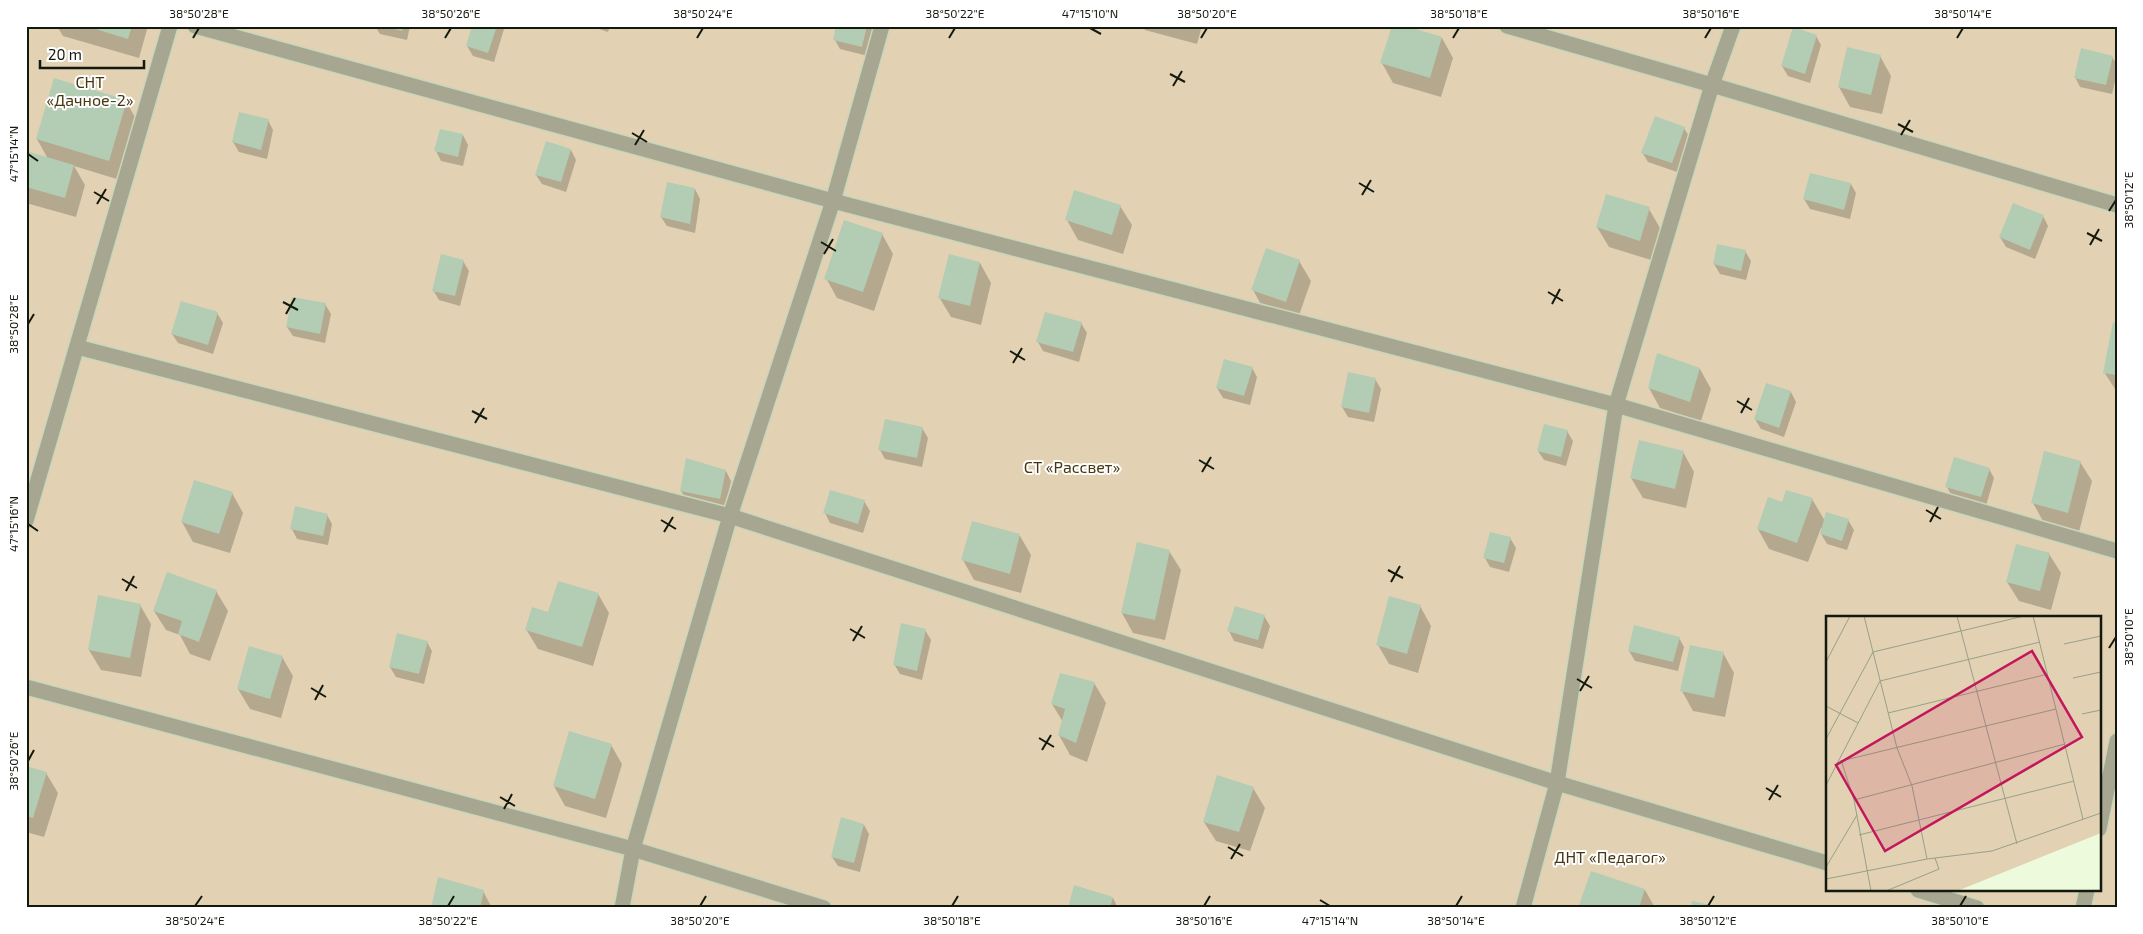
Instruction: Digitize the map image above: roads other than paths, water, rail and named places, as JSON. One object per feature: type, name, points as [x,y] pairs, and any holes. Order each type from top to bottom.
[{"type":"lane","points":[[26,521],[170,26]]},
{"type":"lane","points":[[195,26],[834,201],[1616,405],[2117,551]]},
{"type":"lane","points":[[622,908],[634,849],[730,516],[834,201],[882,26]]},
{"type":"lane","points":[[1507,26],[2117,205]]},
{"type":"lane","points":[[1523,908],[1557,783],[1616,405],[1712,85],[1734,26]]},
{"type":"lane","points":[[77,347],[730,516],[1557,783],[1826,863]]},
{"type":"lane","points":[[26,687],[634,849],[824,908]]},
{"type":"lane","points":[[2100,824],[2117,741]]},
{"type":"lane","points":[[1925,892],[1977,908]]},
{"type":"lane","points":[[2084,908],[2087,892]]},
{"type":"park label","name":"СНТ «Дачное-2»","points":[[90,91]]},
{"type":"park label","name":"СТ «Рассвет»","points":[[1072,467]]},
{"type":"park label","name":"ДНТ «Педагог»","points":[[1610,857]]}]
